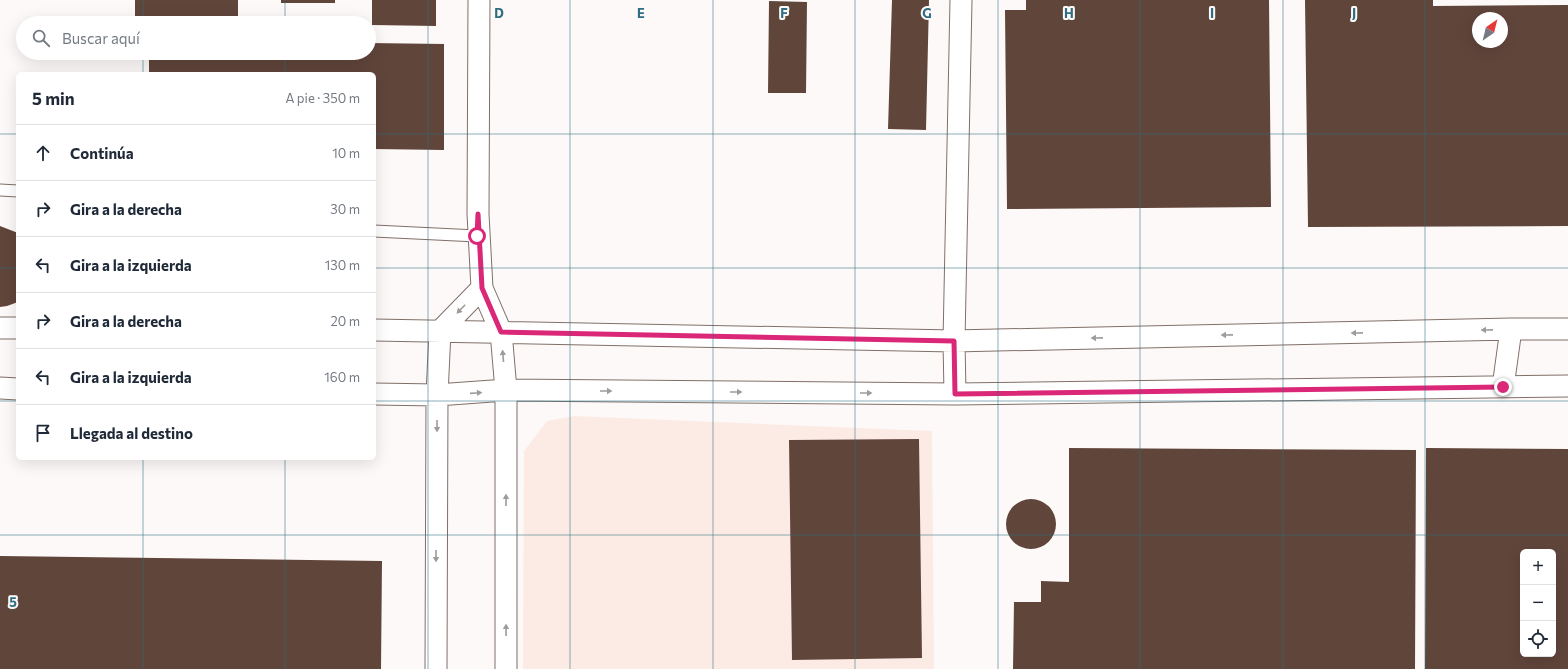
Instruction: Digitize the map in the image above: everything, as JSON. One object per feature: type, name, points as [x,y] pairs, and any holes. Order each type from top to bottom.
[{"type":"street","points":[[479,0],[478,214],[482,288],[501,332],[506,390],[506,669]]},
{"type":"street","points":[[955,394],[954,341],[961,0]]},
{"type":"street","points":[[436,669],[437,396],[440,331],[482,288]]},
{"type":"street","points":[[0,328],[16,328]]},
{"type":"street","points":[[1503,387],[1511,329]]},
{"type":"street","points":[[376,330],[954,341],[1568,329]]},
{"type":"street","points":[[376,394],[437,396],[506,390],[955,394],[1568,386]]},
{"type":"street","points":[[0,388],[16,389]]},
{"type":"lane","points":[[0,190],[16,191]]},
{"type":"lane","points":[[376,231],[477,236],[478,214]]},
{"type":"shaded area","points":[[574,416],[932,431],[934,669],[523,669],[524,451],[547,421]]},
{"type":"building","points":[[135,0],[238,0],[238,16],[135,16]]},
{"type":"building","points":[[281,0],[335,0],[335,3],[281,3]]},
{"type":"building","points":[[372,0],[436,0],[436,26],[376,25],[376,16],[372,16]]},
{"type":"building","points":[[892,0],[929,0],[926,130],[888,129]]},
{"type":"building","points":[[1026,0],[1269,0],[1271,207],[1007,209],[1005,10],[1026,10]]},
{"type":"building","points":[[1305,0],[1433,0],[1433,6],[1568,5],[1568,226],[1308,227]]},
{"type":"building","points":[[769,1],[807,2],[806,93],[768,93]]},
{"type":"building","points":[[376,43],[444,44],[444,150],[376,149],[376,72],[149,72],[149,60],[376,60]]},
{"type":"building","points":[[0,226],[16,232],[16,303],[0,307]]},
{"type":"building","points":[[919,439],[922,658],[792,660],[789,440]]},
{"type":"building","points":[[1069,448],[1416,450],[1415,669],[1013,669],[1014,602],[1041,602],[1041,581],[1069,582]]},
{"type":"building","points":[[1426,448],[1568,449],[1568,669],[1425,669]]},
{"type":"building","points":[[1031,499],[1041,501],[1049,506],[1054,514],[1056,524],[1054,534],[1049,542],[1041,547],[1031,549],[1021,547],[1013,542],[1008,534],[1006,524],[1008,514],[1013,506],[1021,501]]},
{"type":"building","points":[[0,556],[382,561],[381,669],[0,669]]},
{"type":"route","points":[[477,236],[478,214],[482,288],[501,332],[954,341],[955,394],[1503,387]]}]
